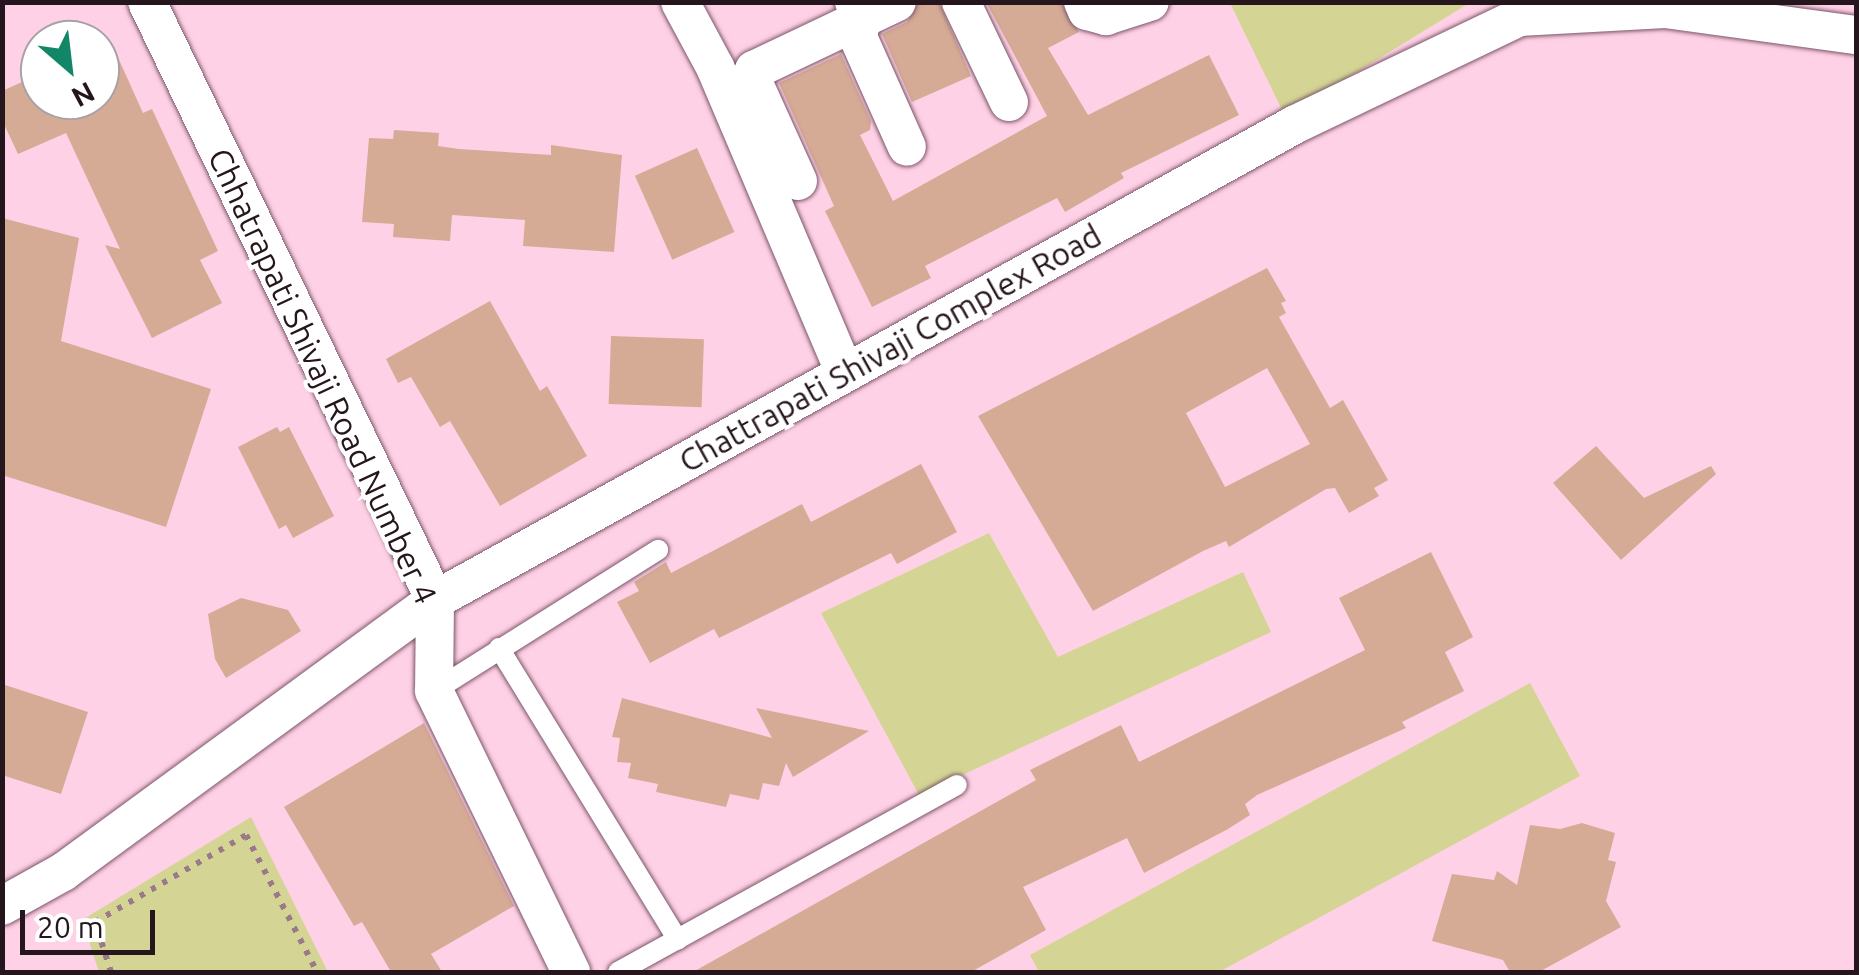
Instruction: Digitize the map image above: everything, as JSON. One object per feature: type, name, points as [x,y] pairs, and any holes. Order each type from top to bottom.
[{"type":"street","name":"Chhatrapati Shivaji Road Number 4","points":[[147,2],[435,600],[434,691],[570,972]]},
{"type":"street","points":[[680,2],[714,67],[845,373]]},
{"type":"street","points":[[798,181],[751,78],[788,49],[849,16],[896,2]]},
{"type":"street","points":[[961,2],[1009,102]]},
{"type":"street","points":[[1082,2],[1087,11],[1106,16],[1150,2]]},
{"type":"street","name":"Chattrapati Shivaji Complex Road","points":[[5,901],[62,872],[435,600],[1294,126],[1515,10],[1664,9],[1856,35]]},
{"type":"street","points":[[849,16],[906,147]]},
{"type":"street","points":[[714,67],[788,49]]},
{"type":"lane","points":[[434,691],[658,550]]},
{"type":"lane","points":[[499,648],[678,940]]},
{"type":"lane","points":[[618,972],[957,785]]},
{"type":"path","points":[[111,972],[95,922],[246,835],[317,972]]},
{"type":"green space","points":[[1471,2],[1285,116],[1230,3]]},
{"type":"green space","points":[[989,533],[1058,657],[1243,572],[1271,632],[919,795],[821,613]]},
{"type":"green space","points":[[1530,683],[1580,776],[1219,972],[1039,972],[1030,955]]},
{"type":"green space","points":[[251,817],[328,972],[99,972],[82,920]]},
{"type":"building","points":[[919,2],[939,2],[971,76],[912,102],[882,34],[907,22]]},
{"type":"building","points":[[986,2],[1061,2],[1079,32],[1048,48],[1088,115],[1209,55],[1239,115],[1121,173],[1124,178],[1065,212],[1057,198],[925,266],[931,278],[872,307],[825,211],[834,206],[779,83],[841,54],[871,121],[870,130],[860,135],[893,201],[1047,116]]},
{"type":"building","points":[[120,62],[143,113],[152,109],[218,251],[200,260],[222,303],[152,338],[105,245],[120,249],[66,133],[18,154],[2,120],[2,91],[20,83],[20,120],[120,120]]},
{"type":"building","points":[[394,130],[439,133],[438,146],[459,149],[551,155],[551,145],[622,155],[614,252],[523,246],[525,220],[452,215],[450,241],[393,237],[394,224],[362,222],[369,138],[393,139]]},
{"type":"building","points":[[697,148],[734,232],[672,260],[635,176]]},
{"type":"building","points":[[2,218],[79,238],[61,341],[211,389],[166,527],[2,475]]},
{"type":"building","points":[[1267,268],[1286,301],[1281,303],[1286,313],[1279,317],[1330,408],[1343,400],[1388,480],[1374,488],[1379,496],[1349,513],[1335,488],[1326,489],[1229,547],[1226,541],[1203,551],[1093,611],[978,416]],"holes":[[[1267,368],[1310,444],[1225,487],[1186,413]]]},
{"type":"building","points":[[490,301],[540,391],[547,386],[587,456],[500,506],[450,421],[440,427],[411,377],[398,383],[386,359]]},
{"type":"building","points":[[611,336],[704,339],[702,407],[609,404]]},
{"type":"building","points":[[277,427],[280,432],[289,427],[334,516],[293,538],[286,525],[279,529],[238,447]]},
{"type":"building","points":[[1596,446],[1644,498],[1711,466],[1716,474],[1621,560],[1553,483]]},
{"type":"building","points":[[921,464],[957,532],[897,564],[891,553],[719,638],[714,629],[650,663],[617,602],[639,591],[634,582],[666,562],[671,573],[802,504],[811,522]]},
{"type":"building","points":[[1431,552],[1473,637],[1445,652],[1464,691],[1402,722],[1406,728],[1257,795],[1245,804],[1250,815],[1144,873],[1127,838],[1023,887],[1046,930],[971,972],[693,972],[1036,780],[1030,770],[1121,725],[1139,762],[1365,650],[1339,598]]},
{"type":"building","points":[[241,598],[288,610],[301,631],[226,678],[215,659],[208,614]]},
{"type":"building","points":[[2,684],[88,712],[61,794],[2,775]]},
{"type":"building","points":[[622,698],[772,738],[756,708],[869,731],[793,777],[786,763],[779,786],[763,783],[759,800],[730,794],[726,807],[656,792],[658,784],[628,778],[631,763],[617,762],[620,738],[612,737]]},
{"type":"building","points":[[424,723],[514,906],[431,954],[442,972],[391,972],[362,922],[354,926],[284,807]]},
{"type":"building","points":[[1582,823],[1615,833],[1608,860],[1616,862],[1606,901],[1621,927],[1539,972],[1510,972],[1503,960],[1432,941],[1452,874],[1494,880],[1497,871],[1517,885],[1530,825],[1560,829]]}]
